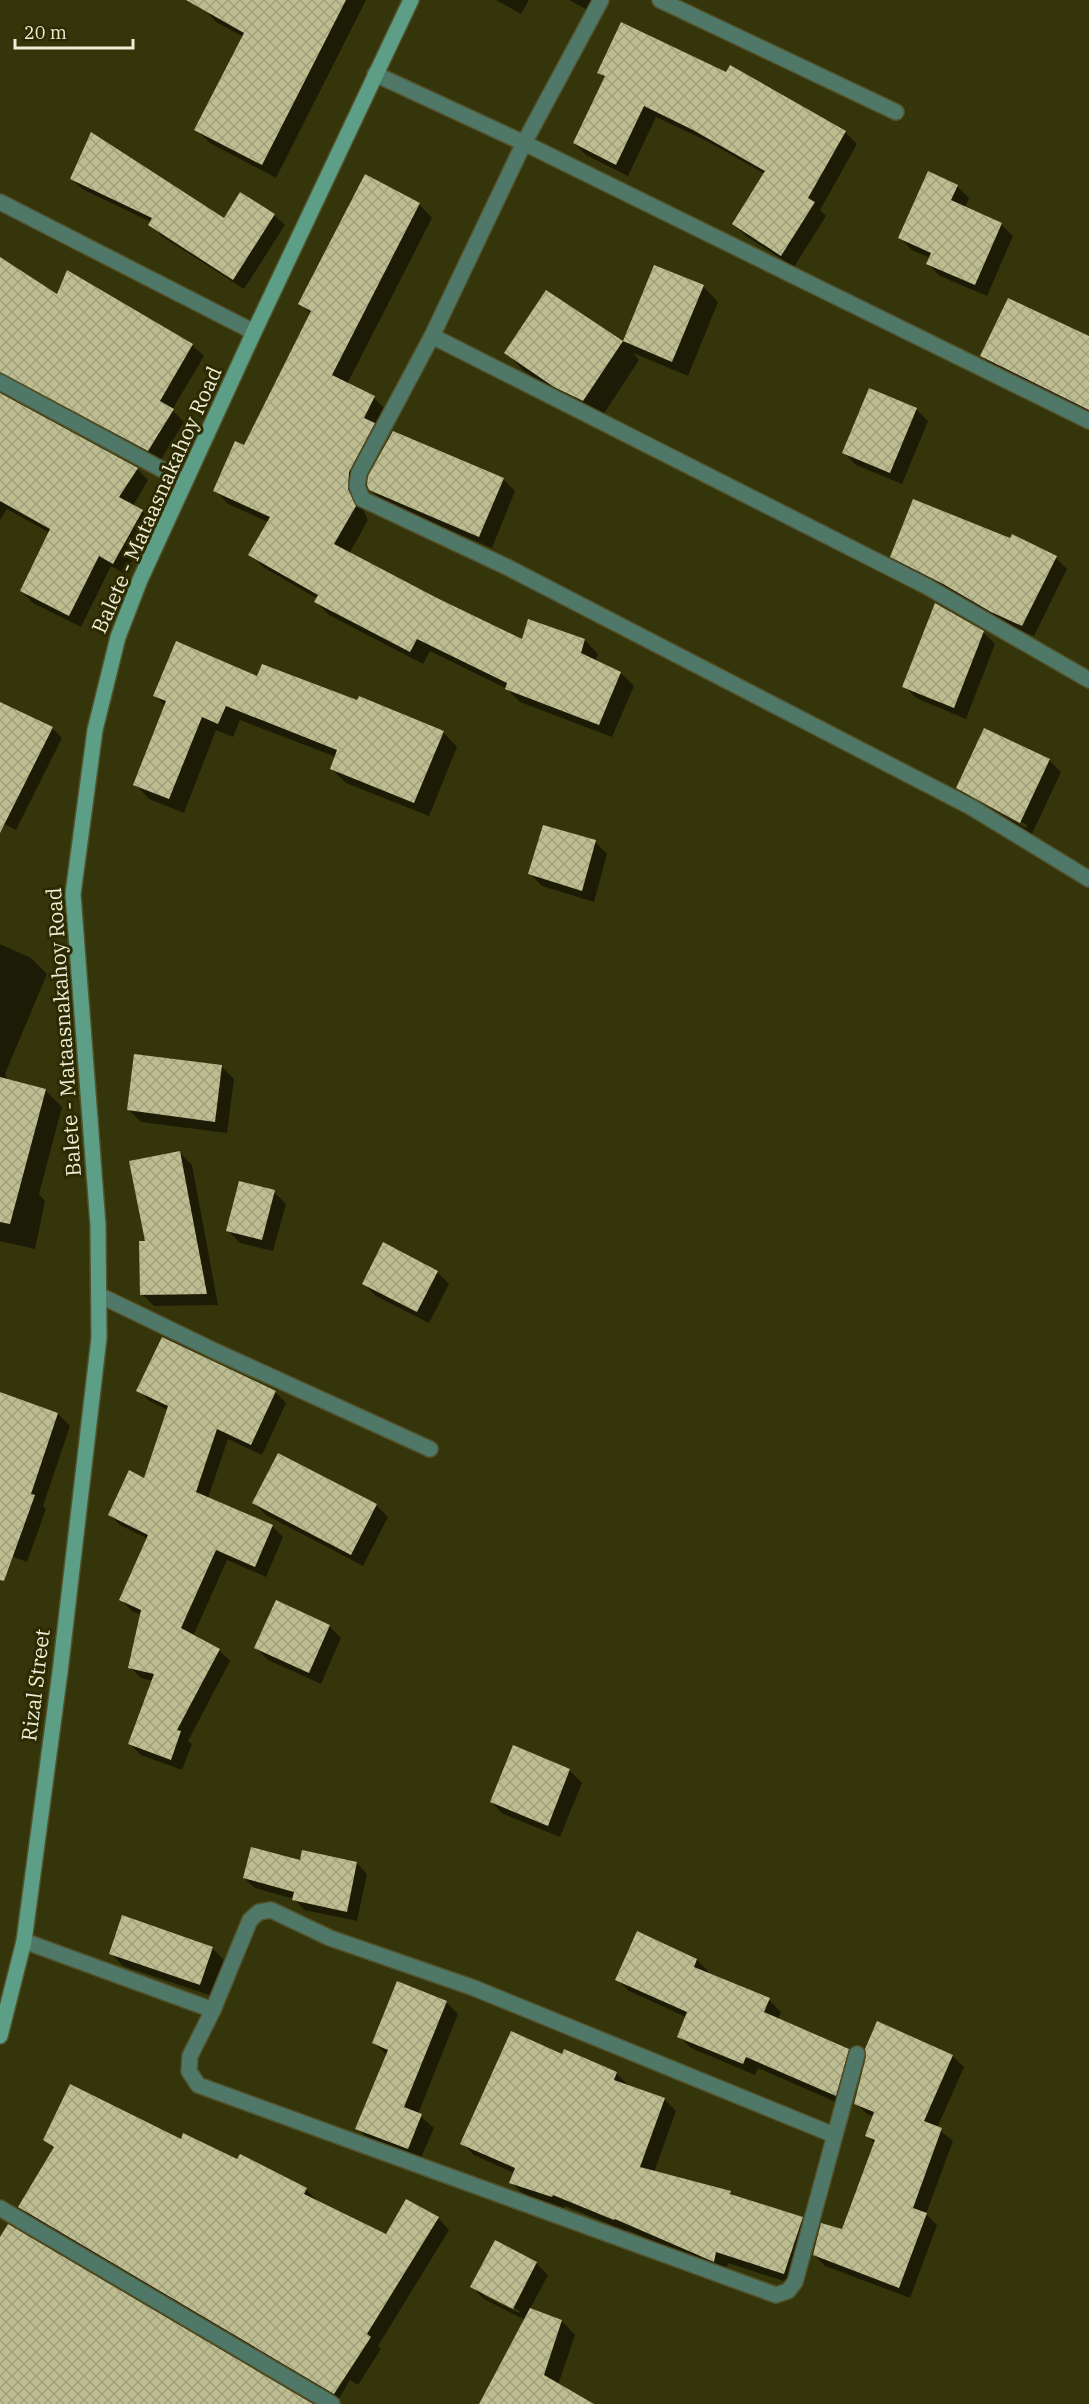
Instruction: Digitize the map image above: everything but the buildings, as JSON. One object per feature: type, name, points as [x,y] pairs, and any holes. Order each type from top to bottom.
[{"type":"main road","name":"Balete - Mataasnakahoy Road","points":[[99,1338],[98,1225],[73,894],[95,730],[118,637],[140,580],[411,0]]},
{"type":"main road","name":"Rizal Street","points":[[0,2036],[24,1941],[61,1660],[99,1338]]},
{"type":"street","points":[[601,0],[524,143],[432,336],[359,473],[357,486],[362,499],[507,567],[971,807],[1089,879]]},
{"type":"street","points":[[660,0],[896,112]]},
{"type":"street","points":[[375,74],[524,143],[1089,421]]},
{"type":"street","points":[[0,202],[254,332]]},
{"type":"street","points":[[432,336],[926,586],[1089,680]]},
{"type":"street","points":[[0,382],[185,483]]},
{"type":"street","points":[[99,1294],[217,1352],[430,1449]]},
{"type":"street","points":[[834,2135],[474,1988],[330,1938],[271,1910],[259,1912],[250,1920],[213,2010],[190,2056],[189,2072],[198,2085],[776,2295],[788,2291],[795,2282],[857,2054]]},
{"type":"street","points":[[24,1941],[213,2010]]},
{"type":"street","points":[[0,2208],[332,2404]]}]
